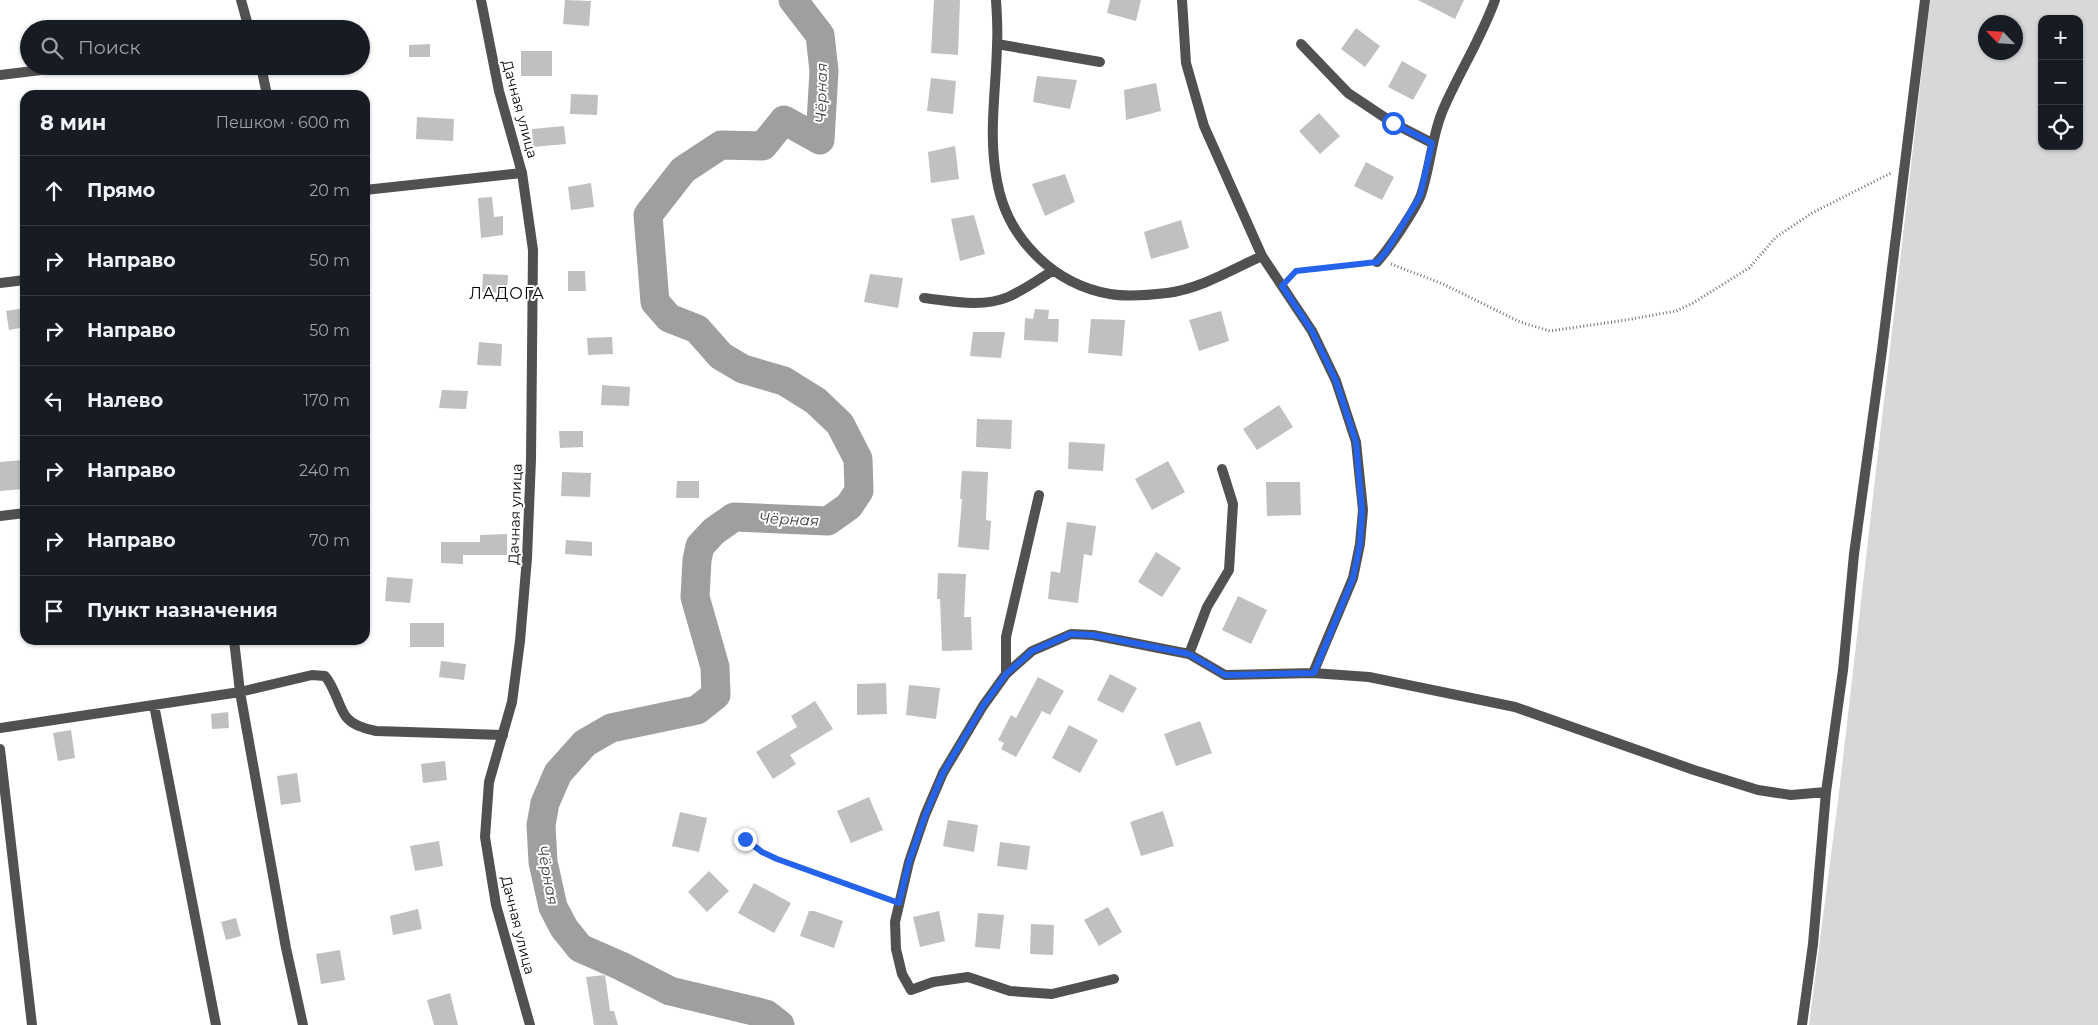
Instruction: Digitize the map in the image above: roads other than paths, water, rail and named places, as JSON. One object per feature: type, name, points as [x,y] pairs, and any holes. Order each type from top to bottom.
[{"type":"street","points":[[241,0],[247,20]]},
{"type":"street","name":"Дачная улица","points":[[481,0],[499,91],[522,172],[533,250],[531,459],[527,558],[520,642],[512,702],[489,782],[485,837],[496,905],[530,1025]]},
{"type":"street","points":[[996,0],[998,44],[991,136],[997,183],[1009,219],[1028,248],[1052,272],[1110,294],[1168,293],[1197,286],[1262,256]]},
{"type":"street","points":[[1182,0],[1186,63],[1204,126],[1262,256],[1312,331],[1336,381],[1356,442],[1362,510],[1360,544],[1353,578],[1314,673]]},
{"type":"street","points":[[1377,262],[1386,252],[1420,196],[1432,143],[1446,103],[1487,24],[1496,0]]},
{"type":"street","points":[[1802,1025],[1813,944],[1826,792],[1843,670],[1854,554],[1925,0]]},
{"type":"street","points":[[998,44],[1100,62]]},
{"type":"street","points":[[1301,44],[1348,93],[1393,123],[1432,143]]},
{"type":"street","points":[[0,75],[20,73]]},
{"type":"street","points":[[263,75],[266,90]]},
{"type":"street","points":[[370,189],[522,172]]},
{"type":"street","points":[[924,298],[958,302],[988,302],[1008,297],[1052,272]]},
{"type":"street","points":[[0,284],[20,281]]},
{"type":"street","points":[[1189,654],[1207,607],[1229,570],[1233,504],[1222,469]]},
{"type":"street","points":[[1006,674],[1006,636],[1039,495]]},
{"type":"street","points":[[0,516],[20,514]]},
{"type":"street","points":[[1114,979],[1052,994],[1010,991],[968,977],[933,982],[911,990],[902,974],[896,949],[895,922],[909,862],[943,773],[983,706],[1006,674],[1032,651],[1071,634],[1093,635],[1189,654],[1225,675],[1314,673],[1369,677],[1516,707],[1694,770],[1758,790],[1791,795],[1826,792]]},
{"type":"street","points":[[235,645],[240,692],[286,948],[303,1025]]},
{"type":"street","points":[[0,728],[240,692],[312,675],[325,676],[332,684],[346,718],[359,727],[376,731],[503,735]]},
{"type":"street","points":[[154,705],[216,1025]]},
{"type":"street","points":[[0,749],[32,1025]]},
{"type":"waterway","name":"Чёрная","points":[[780,1025],[766,1014],[670,991],[580,948],[564,928],[553,907],[543,862],[541,825],[545,803],[558,773],[585,743],[611,728],[697,710],[716,695],[715,667],[695,597],[697,560],[700,546],[714,531],[734,517],[828,521],[849,506],[859,491],[858,459],[840,424],[816,401],[784,381],[743,369],[721,356],[697,329],[669,318],[655,302],[648,215],[683,170],[721,145],[763,146],[784,120],[820,140],[824,71],[820,35],[793,0]]},
{"type":"district","name":"ЛАДОГА","points":[[507,293]]}]
